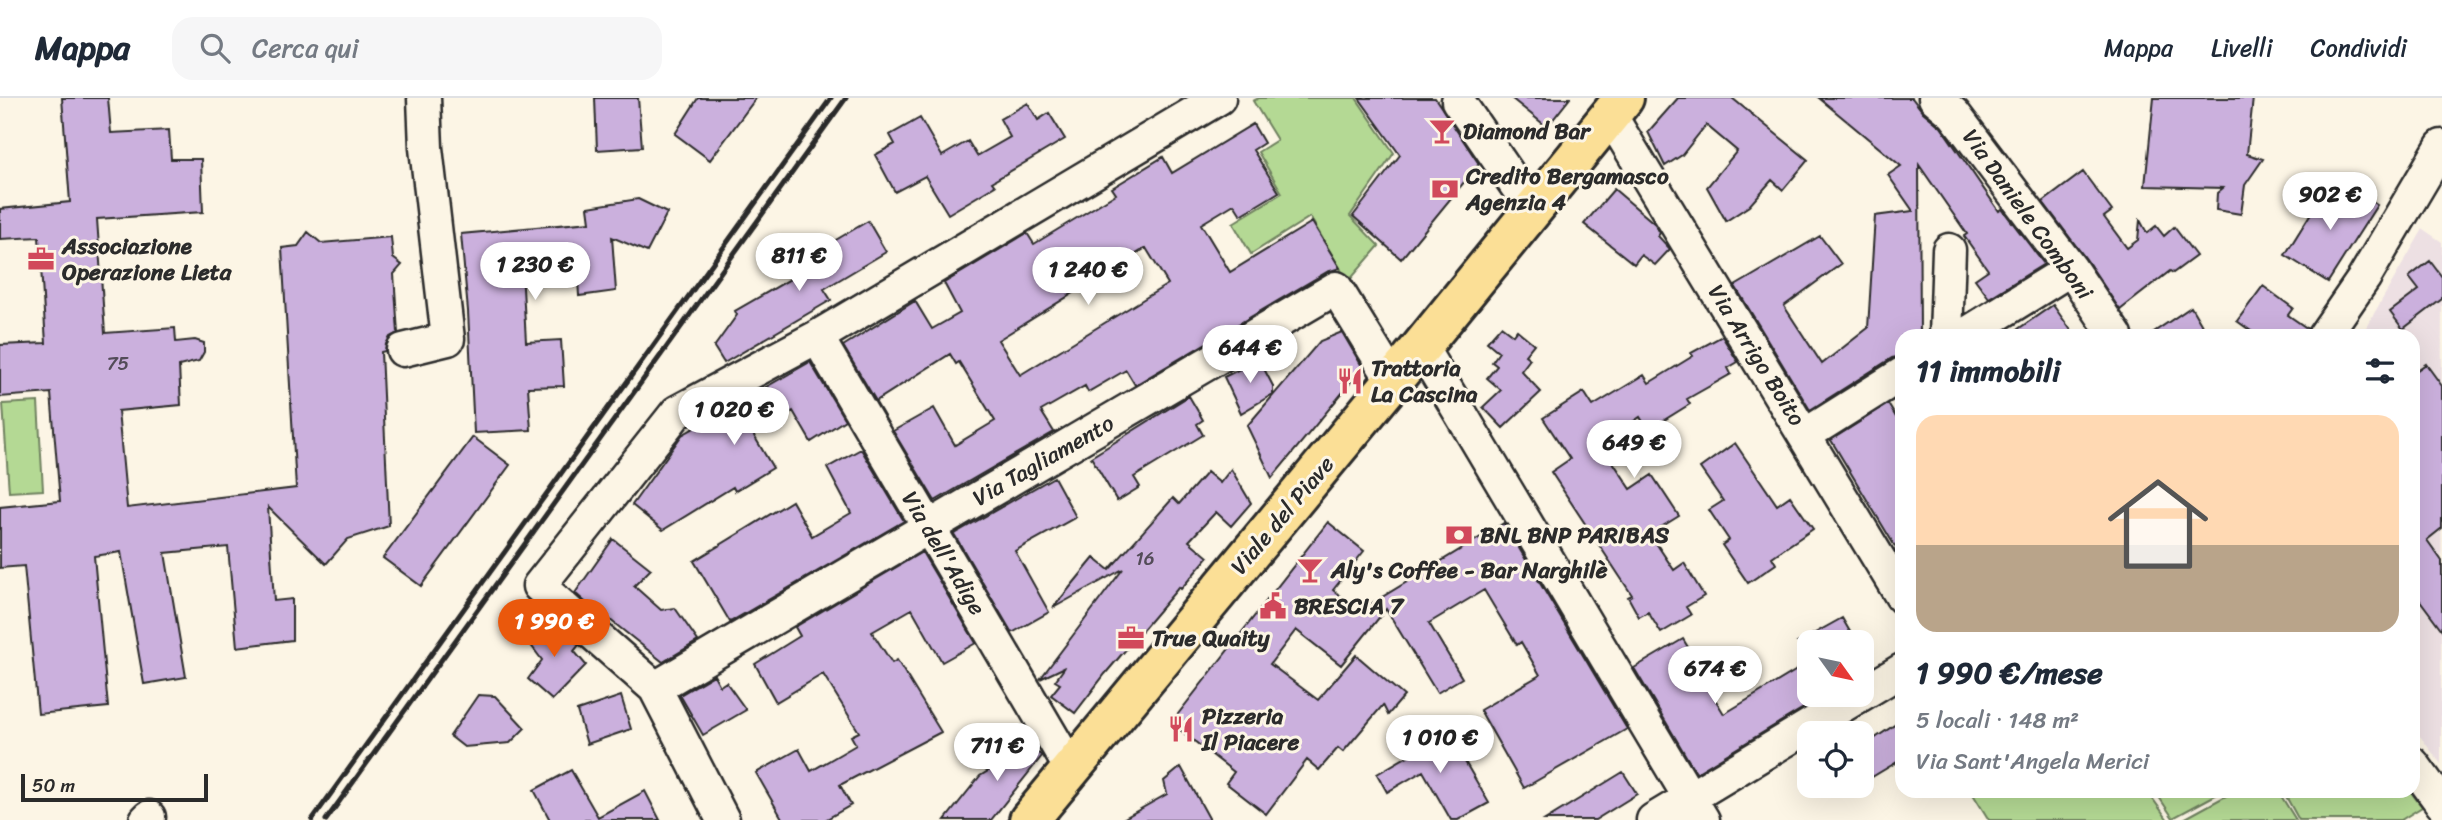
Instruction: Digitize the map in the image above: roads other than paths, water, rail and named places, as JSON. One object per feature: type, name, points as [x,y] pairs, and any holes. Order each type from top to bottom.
[{"type":"main road","name":"Viale del Piave","points":[[1029,820],[1394,381],[1617,107]]},
{"type":"street","points":[[403,350],[448,338],[426,148],[424,98]]},
{"type":"street","points":[[723,820],[655,688],[540,586],[677,412],[817,337],[1185,106],[1219,98]]},
{"type":"street","name":"Via Daniele Comboni","points":[[1935,98],[1954,114],[2071,270],[2111,329]]},
{"type":"street","points":[[1458,101],[1533,210]]},
{"type":"street","name":"Via Arrigo Boito","points":[[1617,107],[1805,435],[1895,585]]},
{"type":"street","points":[[2329,329],[2364,278],[2442,146]]},
{"type":"street","points":[[1946,329],[1949,250]]},
{"type":"street","points":[[1975,329],[2071,270]]},
{"type":"street","name":"Via Tagliamento","points":[[655,688],[1336,288],[1394,381]]},
{"type":"street","name":"Via dell'Adige","points":[[817,337],[1072,769]]},
{"type":"street","points":[[1421,347],[1697,809]]},
{"type":"street","points":[[1805,435],[1895,378]]},
{"type":"street","points":[[1653,820],[1697,809],[1895,675]]},
{"type":"street","points":[[2420,774],[2442,804]]},
{"type":"railway","points":[[312,820],[831,98]]},
{"type":"railway","points":[[326,820],[846,98]]},
{"type":"place","name":"Diamond Bar","points":[[1442,131]]},
{"type":"place","name":"Credito Bergamasco Agenzia 4","points":[[1445,189]]},
{"type":"place","name":"Associazione Operazione Lieta","points":[[41,259]]},
{"type":"place","name":"Trattoria La Cascina","points":[[1350,381]]},
{"type":"place","name":"BNL BNP PARIBAS","points":[[1459,535]]},
{"type":"place","name":"Aly's Coffee - Bar Narghilè","points":[[1310,570]]},
{"type":"place","name":"BRESCIA 7","points":[[1273,606]]},
{"type":"place","name":"True Quaity","points":[[1131,638]]},
{"type":"place","name":"Pizzeria Il Piacere","points":[[1181,729]]}]
